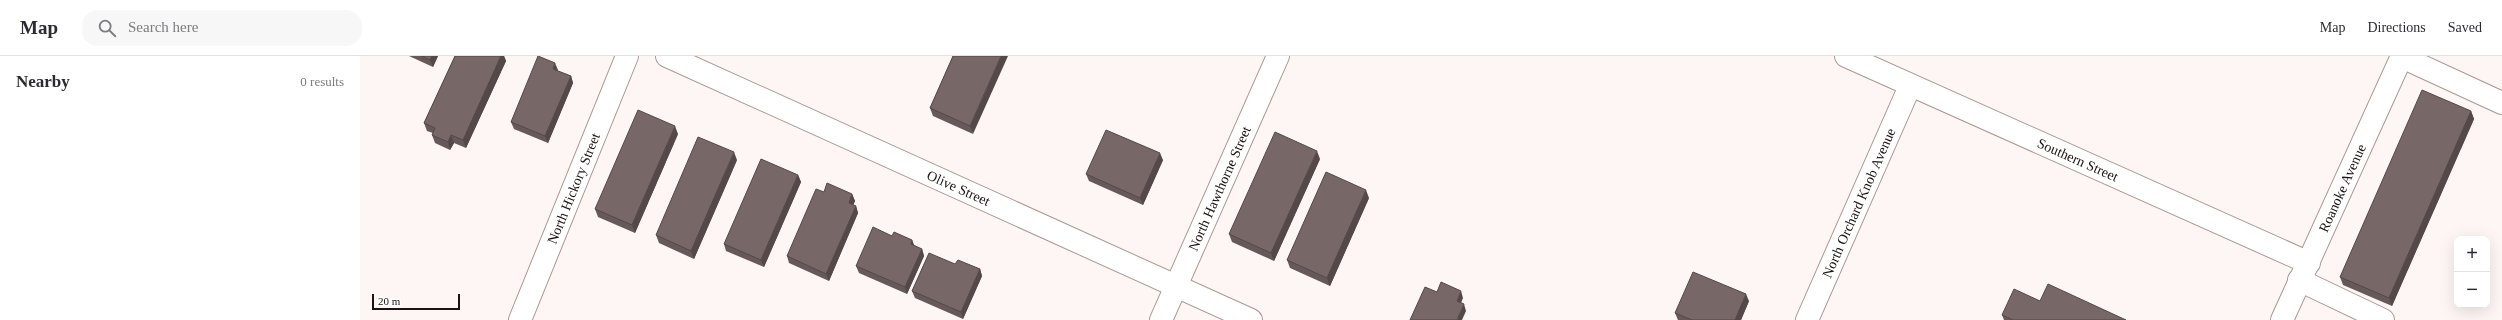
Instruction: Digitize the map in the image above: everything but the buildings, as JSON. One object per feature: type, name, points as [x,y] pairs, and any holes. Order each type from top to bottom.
[{"type":"street","name":"North Hickory Street","points":[[520,320],[627,56]]},
{"type":"street","name":"Olive Street","points":[[667,56],[1250,320]]},
{"type":"street","name":"North Hawthorne Street","points":[[1161,320],[1175,285],[1278,56]]},
{"type":"street","name":"Southern Street","points":[[1846,56],[2304,271],[2383,320]]},
{"type":"street","points":[[2402,57],[2502,103]]},
{"type":"street","name":"Roanoke Avenue","points":[[2282,320],[2402,57]]},
{"type":"street","name":"North Orchard Knob Avenue","points":[[1807,320],[1910,86]]}]
